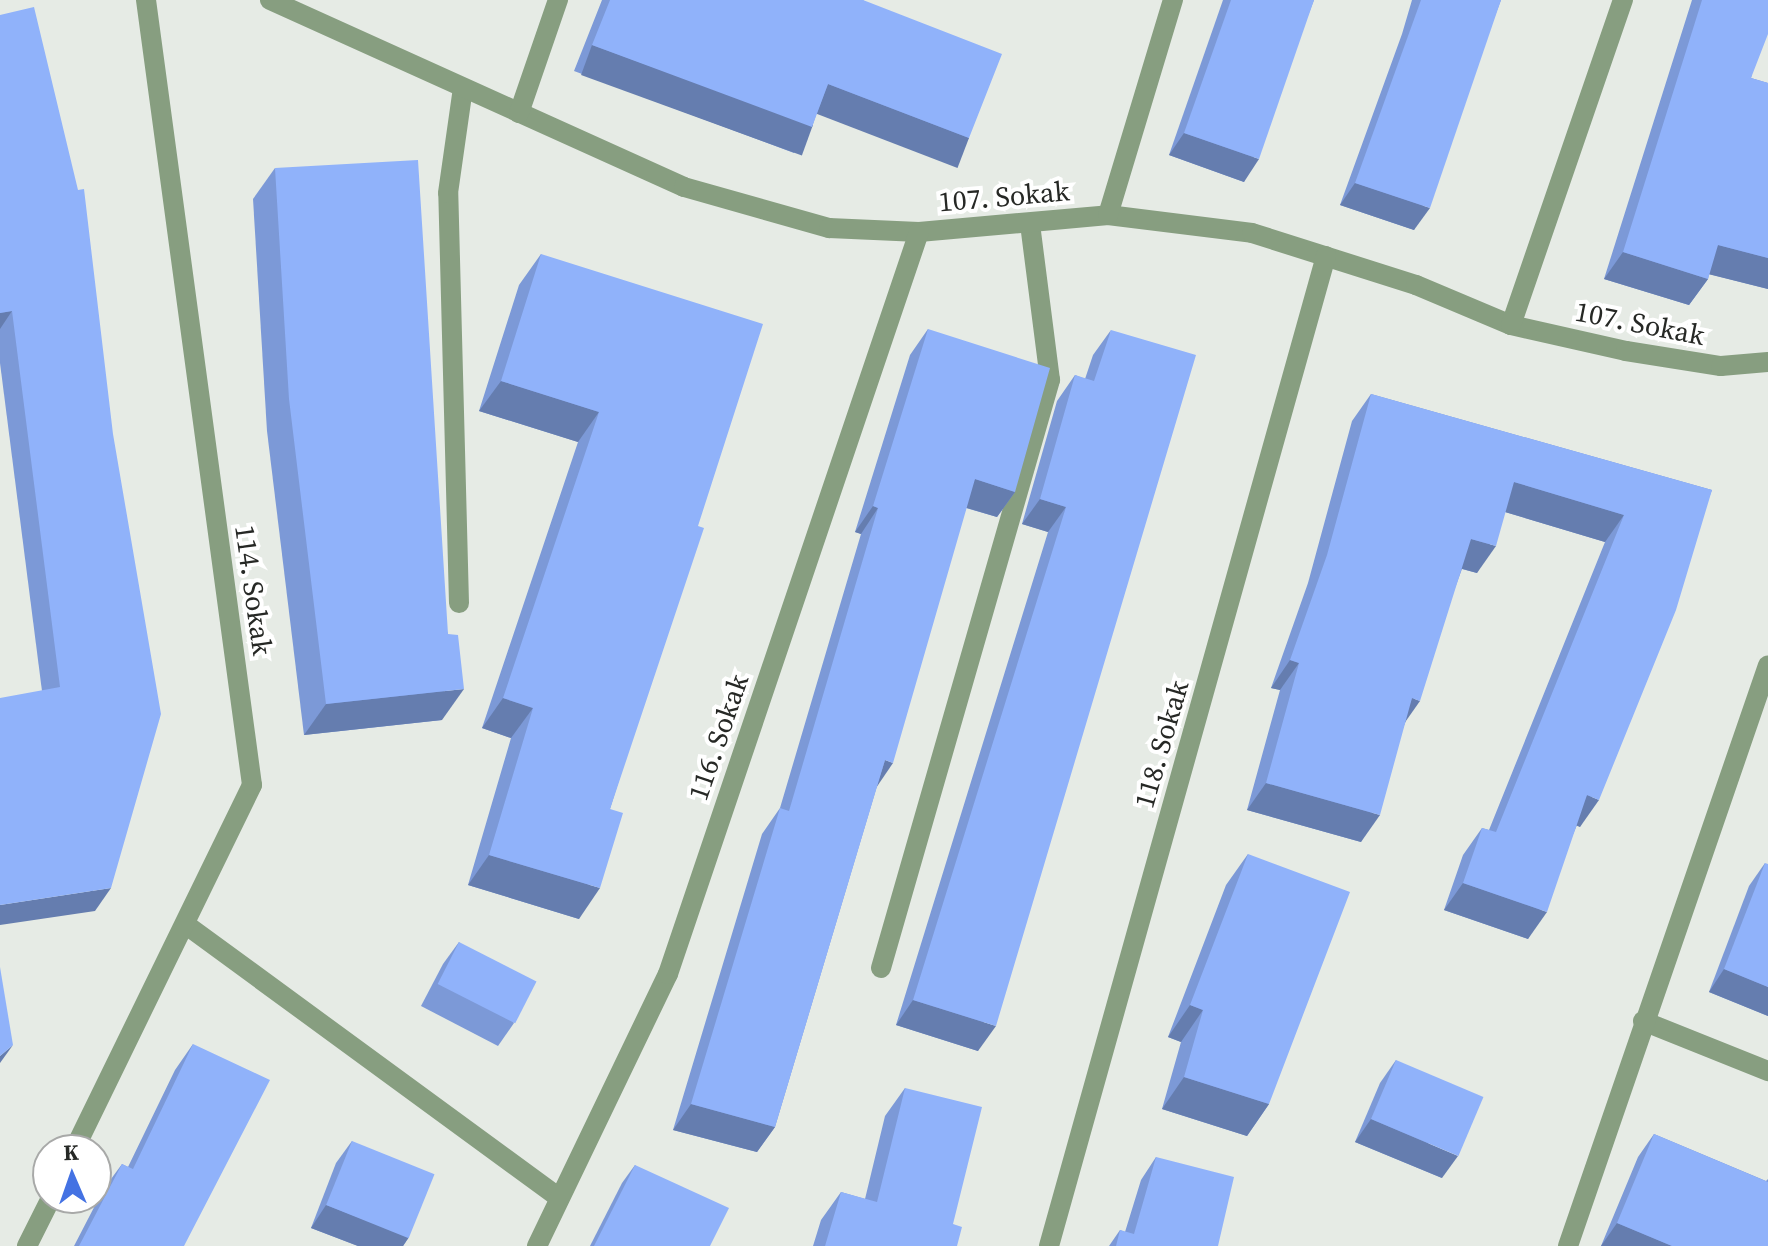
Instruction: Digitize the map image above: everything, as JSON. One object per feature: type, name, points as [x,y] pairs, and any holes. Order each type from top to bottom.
[{"type":"street","name":"114. Sokak","points":[[82,1134],[252,785],[146,0]]},
{"type":"street","name":"107. Sokak","points":[[270,0],[684,187],[829,228],[919,232],[1108,215],[1252,233],[1326,256],[1511,325],[1721,366],[1768,362]]},
{"type":"street","points":[[519,113],[558,0]]},
{"type":"street","points":[[1108,215],[1173,0]]},
{"type":"street","points":[[1511,325],[1623,0]]},
{"type":"street","points":[[459,603],[448,193],[463,88]]},
{"type":"street","points":[[881,968],[1050,380],[1030,223]]},
{"type":"street","name":"116. Sokak","points":[[537,1246],[668,974],[919,232]]},
{"type":"street","name":"118. Sokak","points":[[1049,1246],[1326,256]]},
{"type":"street","points":[[1568,1246],[1768,665]]},
{"type":"street","points":[[185,924],[560,1198]]},
{"type":"street","points":[[1643,1021],[1768,1071]]},
{"type":"street","points":[[27,1246],[43,1214]]},
{"type":"building","points":[[610,0],[863,0],[1002,54],[969,138],[828,84],[812,127],[592,45]]},
{"type":"building","points":[[1231,0],[1314,0],[1259,159],[1184,133]]},
{"type":"building","points":[[1421,0],[1501,0],[1430,208],[1355,183]]},
{"type":"building","points":[[1702,0],[1768,0],[1768,34],[1751,78],[1768,83],[1768,258],[1718,245],[1708,279],[1623,252]]},
{"type":"building","points":[[34,7],[78,190],[84,189],[113,434],[161,714],[111,888],[0,905],[0,698],[60,687],[12,311],[0,313],[0,15]]},
{"type":"building","points":[[418,160],[448,634],[458,635],[464,689],[326,704],[289,399],[275,168]]},
{"type":"building","points":[[541,254],[763,324],[698,526],[704,528],[610,809],[623,813],[600,888],[489,855],[533,708],[503,698],[599,412],[501,381]]},
{"type":"building","points":[[928,329],[1050,368],[1015,492],[975,479],[893,763],[885,760],[775,1127],[691,1104],[780,808],[789,811],[878,508],[873,506]]},
{"type":"building","points":[[1111,330],[1196,355],[996,1026],[913,1000],[1066,507],[1040,499],[1075,375],[1094,381]]},
{"type":"building","points":[[1371,394],[1712,490],[1676,610],[1599,800],[1587,795],[1547,912],[1463,883],[1482,828],[1496,832],[1624,515],[1514,482],[1496,546],[1471,539],[1420,701],[1412,698],[1380,815],[1266,783],[1299,663],[1290,660],[1327,555]]},
{"type":"building","points":[[1248,854],[1350,892],[1269,1104],[1184,1077],[1203,1010],[1190,1005]]},
{"type":"building","points":[[1765,863],[1768,864],[1768,987],[1724,969]]},
{"type":"building","points":[[459,942],[537,981],[515,1023],[438,984]]},
{"type":"building","points":[[0,967],[13,1045],[0,1056]]},
{"type":"building","points":[[193,1044],[270,1080],[184,1246],[79,1246],[96,1214],[112,1214],[112,1183],[122,1164],[133,1169]]},
{"type":"building","points":[[1396,1060],[1483,1097],[1458,1156],[1371,1119]]},
{"type":"building","points":[[905,1088],[982,1107],[953,1224],[962,1227],[957,1246],[825,1246],[841,1192],[877,1202]]},
{"type":"building","points":[[1654,1134],[1768,1182],[1768,1246],[1672,1246],[1617,1223]]},
{"type":"building","points":[[352,1141],[435,1174],[409,1238],[326,1205]]},
{"type":"building","points":[[1156,1157],[1234,1177],[1218,1246],[1116,1246],[1120,1230],[1134,1234]]},
{"type":"building","points":[[635,1165],[729,1208],[710,1246],[594,1246]]}]
